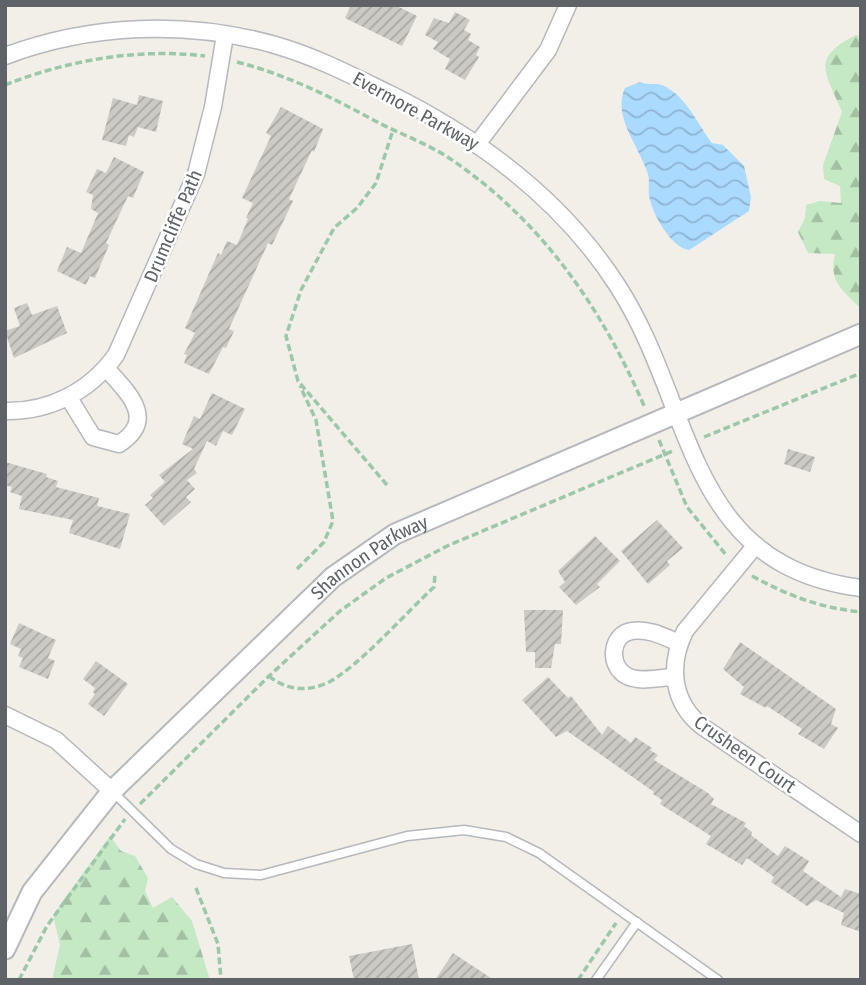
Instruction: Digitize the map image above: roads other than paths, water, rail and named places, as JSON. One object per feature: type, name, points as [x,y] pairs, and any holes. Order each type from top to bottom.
[{"type":"street","points":[[478,143],[542,59],[568,5]]},
{"type":"street","name":"Evermore Parkway","points":[[5,56],[42,43],[101,32],[161,29],[225,34],[274,44],[324,62],[416,107],[478,143],[554,207],[601,263],[652,347],[701,475],[720,508],[755,546],[803,575],[830,584],[861,588]]},
{"type":"street","name":"Drumcliffe Path","points":[[5,411],[30,409],[69,398],[106,369],[116,355],[190,193],[205,143],[225,34]]},
{"type":"street","name":"Shannon Parkway","points":[[5,949],[32,892],[112,791],[333,577],[395,534],[861,334]]},
{"type":"street","points":[[69,398],[93,437],[119,443],[131,436],[138,422],[136,407],[106,369]]},
{"type":"street","name":"Crusheen Court","points":[[755,546],[685,631],[679,643],[676,677],[680,703],[689,716],[861,834]]},
{"type":"street","points":[[676,677],[639,680],[627,677],[619,671],[614,650],[618,640],[630,631],[647,631],[679,643]]},
{"type":"street","points":[[5,715],[56,740],[112,791]]},
{"type":"lane","points":[[112,791],[171,849],[196,864],[224,873],[261,875],[407,836],[464,830],[506,837],[539,853],[718,980]]},
{"type":"lane","points":[[596,980],[637,922]]},
{"type":"water","points":[[640,82],[662,85],[678,96],[712,143],[723,145],[744,166],[751,197],[749,211],[689,250],[675,243],[658,219],[649,195],[648,174],[624,120],[622,99],[625,88]]}]
